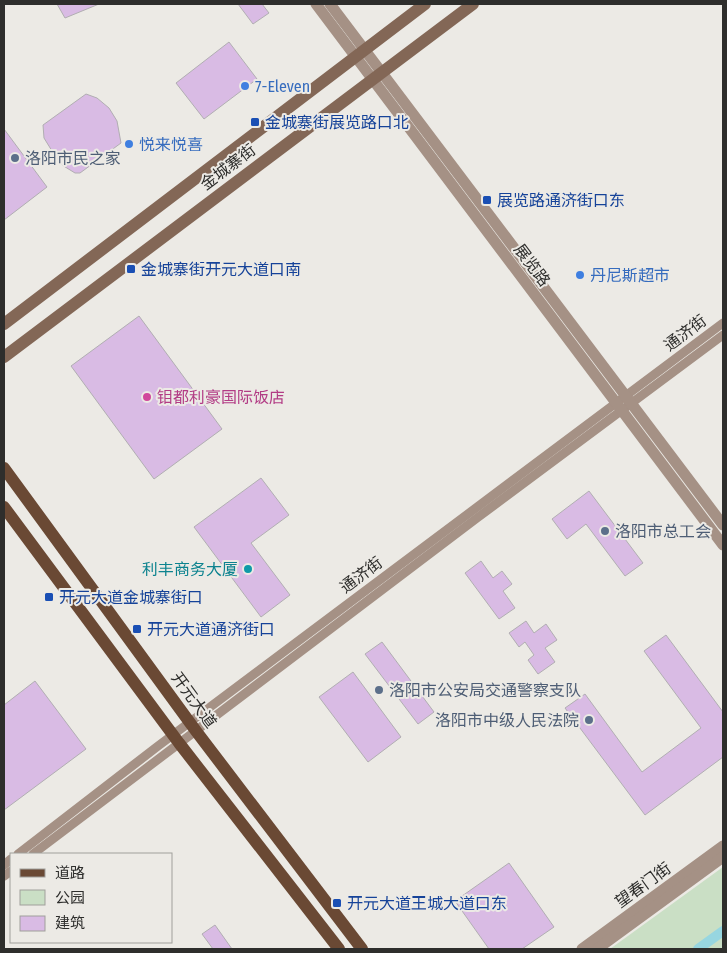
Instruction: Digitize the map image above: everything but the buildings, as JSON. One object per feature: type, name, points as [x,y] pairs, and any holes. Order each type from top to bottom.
[{"type":"main road","name":"金城寨街","points":[[4,324],[425,4]]},
{"type":"main road","name":"金城寨街","points":[[4,357],[473,4]]},
{"type":"main road","name":"开元大道","points":[[4,468],[193,726],[362,949]]},
{"type":"main road","points":[[4,507],[176,739],[339,949]]},
{"type":"street","name":"展览路","points":[[316,4],[360,52]]},
{"type":"street","name":"展览路","points":[[330,4],[360,52],[618,408],[723,545]]},
{"type":"street","name":"展览路","points":[[377,75],[723,525]]},
{"type":"street","name":"通济街","points":[[19,853],[478,518],[723,323]]},
{"type":"street","name":"通济街","points":[[628,400],[723,336]]},
{"type":"street","name":"通济街","points":[[34,853],[176,739]]},
{"type":"street","name":"望春门街","points":[[582,949],[723,846]]},
{"type":"street","name":"望春门街","points":[[597,949],[723,857]]},
{"type":"green space","points":[[723,867],[723,949],[610,949]]},
{"type":"waterway","points":[[698,949],[723,931]]},
{"type":"place","name":"7-Eleven","points":[[245,86]]},
{"type":"place","name":"金城寨街展览路口北","points":[[255,122]]},
{"type":"place","name":"悦来悦喜","points":[[129,144]]},
{"type":"place","name":"洛阳市民之家","points":[[15,158]]},
{"type":"place","name":"展览路通济街口东","points":[[487,200]]},
{"type":"place","name":"金城寨街开元大道口南","points":[[131,269]]},
{"type":"place","name":"丹尼斯超市","points":[[580,275]]},
{"type":"place","name":"钼都利豪国际饭店","points":[[147,397]]},
{"type":"place","name":"洛阳市总工会","points":[[605,531]]},
{"type":"place","name":"利丰商务大厦","points":[[248,569]]},
{"type":"place","name":"开元大道金城寨街口","points":[[49,597]]},
{"type":"place","name":"开元大道通济街口","points":[[137,629]]},
{"type":"place","name":"洛阳市公安局交通警察支队","points":[[379,690]]},
{"type":"place","name":"洛阳市中级人民法院","points":[[589,720]]},
{"type":"place","name":"开元大道王城大道口东","points":[[337,903]]}]
